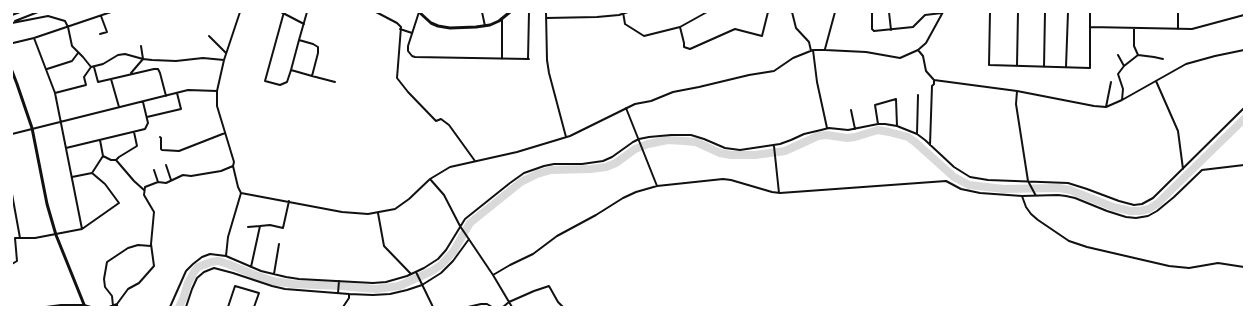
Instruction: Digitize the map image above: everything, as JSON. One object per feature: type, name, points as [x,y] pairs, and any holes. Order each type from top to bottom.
[{"type":"main road","points":[[419,12],[431,23],[441,27],[450,28],[485,26],[493,24],[510,12]]},
{"type":"main road","points":[[12,72],[32,128],[47,204],[56,235],[85,306]]},
{"type":"street","points":[[12,15],[20,12]]},
{"type":"street","points":[[12,23],[32,13],[38,12]]},
{"type":"street","points":[[14,43],[34,38],[111,12]]},
{"type":"street","points":[[226,256],[228,237],[241,193],[238,187],[234,162],[218,106],[217,91],[226,53],[240,12]]},
{"type":"street","points":[[304,24],[283,12],[265,81],[280,85],[288,82],[299,40],[304,24],[307,12]]},
{"type":"street","points":[[376,12],[397,23],[401,27],[397,78],[408,92],[436,121],[441,119],[449,126],[475,161]]},
{"type":"street","points":[[419,12],[407,49],[410,55],[415,57],[528,59],[529,12]]},
{"type":"street","points":[[482,12],[485,26]]},
{"type":"street","points":[[546,12],[548,73],[566,137]]},
{"type":"street","points":[[546,18],[597,17],[628,12]]},
{"type":"street","points":[[623,13],[626,24],[644,36],[680,26],[707,12]]},
{"type":"street","points":[[680,26],[684,47],[690,49],[735,30],[762,36],[768,12]]},
{"type":"street","points":[[792,12],[796,28],[809,42],[812,50],[827,128]]},
{"type":"street","points":[[825,50],[835,12]]},
{"type":"street","points":[[872,12],[872,29],[874,31],[913,27],[925,15],[943,13]]},
{"type":"street","points":[[889,12],[891,30]]},
{"type":"street","points":[[990,12],[989,65],[1090,68],[1090,12]]},
{"type":"street","points":[[1017,65],[1018,12]]},
{"type":"street","points":[[1044,67],[1045,12]]},
{"type":"street","points":[[1066,67],[1068,12]]},
{"type":"street","points":[[1178,12],[1178,29]]},
{"type":"street","points":[[241,193],[342,212],[362,214],[378,213],[395,209],[409,199],[430,180],[450,167],[517,152],[566,137],[583,131],[626,108],[651,101],[673,92],[774,71],[793,58],[812,50],[866,52],[900,58],[918,50],[926,43],[943,13]]},
{"type":"street","points":[[1090,27],[1192,29],[1244,15]]},
{"type":"street","points":[[12,23],[48,16],[65,21],[68,27],[71,45],[92,67],[98,82],[154,69],[160,72],[166,96]]},
{"type":"street","points":[[100,34],[107,32],[101,16]]},
{"type":"street","points":[[502,18],[502,58]]},
{"type":"street","points":[[1134,28],[1134,46],[1138,55]]},
{"type":"street","points":[[400,29],[412,33]]},
{"type":"street","points":[[209,36],[226,53]]},
{"type":"street","points":[[34,38],[55,93],[82,229]]},
{"type":"street","points":[[299,40],[318,47],[318,53],[312,76]]},
{"type":"street","points":[[130,74],[143,59],[141,46]]},
{"type":"street","points":[[918,50],[923,56],[926,71],[934,80],[1017,91],[1106,107],[1116,104],[1186,64],[1244,50]]},
{"type":"street","points":[[47,69],[72,61],[78,53]]},
{"type":"street","points":[[55,93],[86,85],[84,77],[92,67],[103,64],[115,56],[125,54],[143,59],[176,61],[203,58],[224,60]]},
{"type":"street","points":[[1118,55],[1124,66]]},
{"type":"street","points":[[1122,100],[1123,89],[1118,74],[1124,66],[1138,55],[1163,60]]},
{"type":"street","points":[[291,70],[335,82]]},
{"type":"street","points":[[111,79],[118,107]]},
{"type":"street","points":[[930,145],[932,86],[934,84],[934,80]]},
{"type":"street","points":[[1156,81],[1178,131],[1182,169]]},
{"type":"street","points":[[1106,107],[1110,82]]},
{"type":"street","points":[[12,134],[188,90],[217,91]]},
{"type":"street","points":[[1017,91],[1016,104],[1028,181],[1035,195]]},
{"type":"street","points":[[147,117],[181,109],[177,93]]},
{"type":"street","points":[[917,134],[918,95]]},
{"type":"street","points":[[878,124],[875,105],[896,99],[897,126]]},
{"type":"street","points":[[66,148],[145,129],[148,123],[143,102]]},
{"type":"street","points":[[626,108],[657,186]]},
{"type":"street","points":[[170,307],[186,271],[202,257],[210,254],[226,256],[261,271],[299,279],[386,282],[399,279],[416,272],[438,259],[446,250],[465,219],[524,173],[539,167],[554,164],[582,164],[603,161],[612,157],[639,139],[685,134],[697,137],[722,148],[732,150],[774,146],[804,134],[827,128],[843,130],[885,124],[897,126],[917,134],[954,168],[970,177],[988,180],[1068,183],[1087,188],[1126,203],[1138,204],[1145,203],[1153,198],[1244,108]]},
{"type":"street","points":[[851,110],[855,128]]},
{"type":"street","points":[[116,160],[119,156],[137,146],[134,132]]},
{"type":"street","points":[[160,136],[162,150],[179,151],[225,133]]},
{"type":"street","points":[[72,177],[92,173],[103,156],[100,140]]},
{"type":"street","points":[[774,146],[779,193]]},
{"type":"street","points":[[103,156],[111,160],[116,160],[144,190]]},
{"type":"street","points":[[493,275],[533,254],[557,236],[596,215],[623,198],[636,192],[657,186],[723,179],[779,193],[946,181],[970,192],[1022,196],[1058,195],[1071,197],[1126,217],[1136,218],[1148,216],[1157,211],[1202,170],[1244,164]]},
{"type":"street","points":[[166,165],[171,180]]},
{"type":"street","points":[[109,307],[117,306],[128,289],[139,283],[154,266],[152,246],[154,212],[144,196],[145,187],[158,182],[164,183],[182,175],[191,176],[221,171],[234,166]]},
{"type":"street","points":[[154,170],[158,182]]},
{"type":"street","points":[[12,264],[17,261],[15,238],[36,238],[82,229],[120,204],[105,184],[92,173]]},
{"type":"street","points":[[430,180],[444,195],[461,227],[512,307]]},
{"type":"street","points":[[12,194],[20,238]]},
{"type":"street","points":[[1022,196],[1026,207],[1034,217],[1069,240],[1087,247],[1169,266],[1189,268],[1218,263],[1244,267]]},
{"type":"street","points":[[248,227],[270,225],[283,228],[289,201]]},
{"type":"street","points":[[378,213],[384,246],[411,274]]},
{"type":"street","points":[[12,219],[17,218]]},
{"type":"street","points":[[251,268],[260,226]]},
{"type":"street","points":[[186,307],[192,289],[198,278],[204,272],[214,268],[285,289],[349,294],[390,294],[430,281],[453,261],[468,238]]},
{"type":"street","points":[[274,274],[279,244]]},
{"type":"street","points":[[112,306],[112,296],[106,287],[104,279],[107,262],[128,248],[138,245],[152,246]]},
{"type":"street","points":[[416,272],[433,307]]},
{"type":"street","points":[[338,293],[339,281]]},
{"type":"street","points":[[228,307],[234,286],[258,293],[254,307]]},
{"type":"street","points":[[502,307],[509,302],[549,286],[558,302],[563,307]]},
{"type":"street","points":[[342,307],[349,298],[349,294]]},
{"type":"street","points":[[468,307],[482,304],[487,304],[492,307]]},
{"type":"street","points":[[46,307],[61,305],[91,307]]},
{"type":"waterway","points":[[179,307],[188,283],[198,267],[218,261],[273,281],[293,284],[376,289],[399,286],[432,271],[441,265],[453,252],[470,223],[521,182],[537,174],[551,170],[606,167],[616,163],[635,149],[648,144],[668,140],[696,142],[720,153],[731,155],[755,155],[785,151],[818,136],[827,135],[847,138],[878,130],[908,137],[954,177],[969,185],[1004,189],[1059,188],[1070,190],[1113,207],[1131,211],[1140,211],[1149,209],[1158,203],[1244,119]]}]
